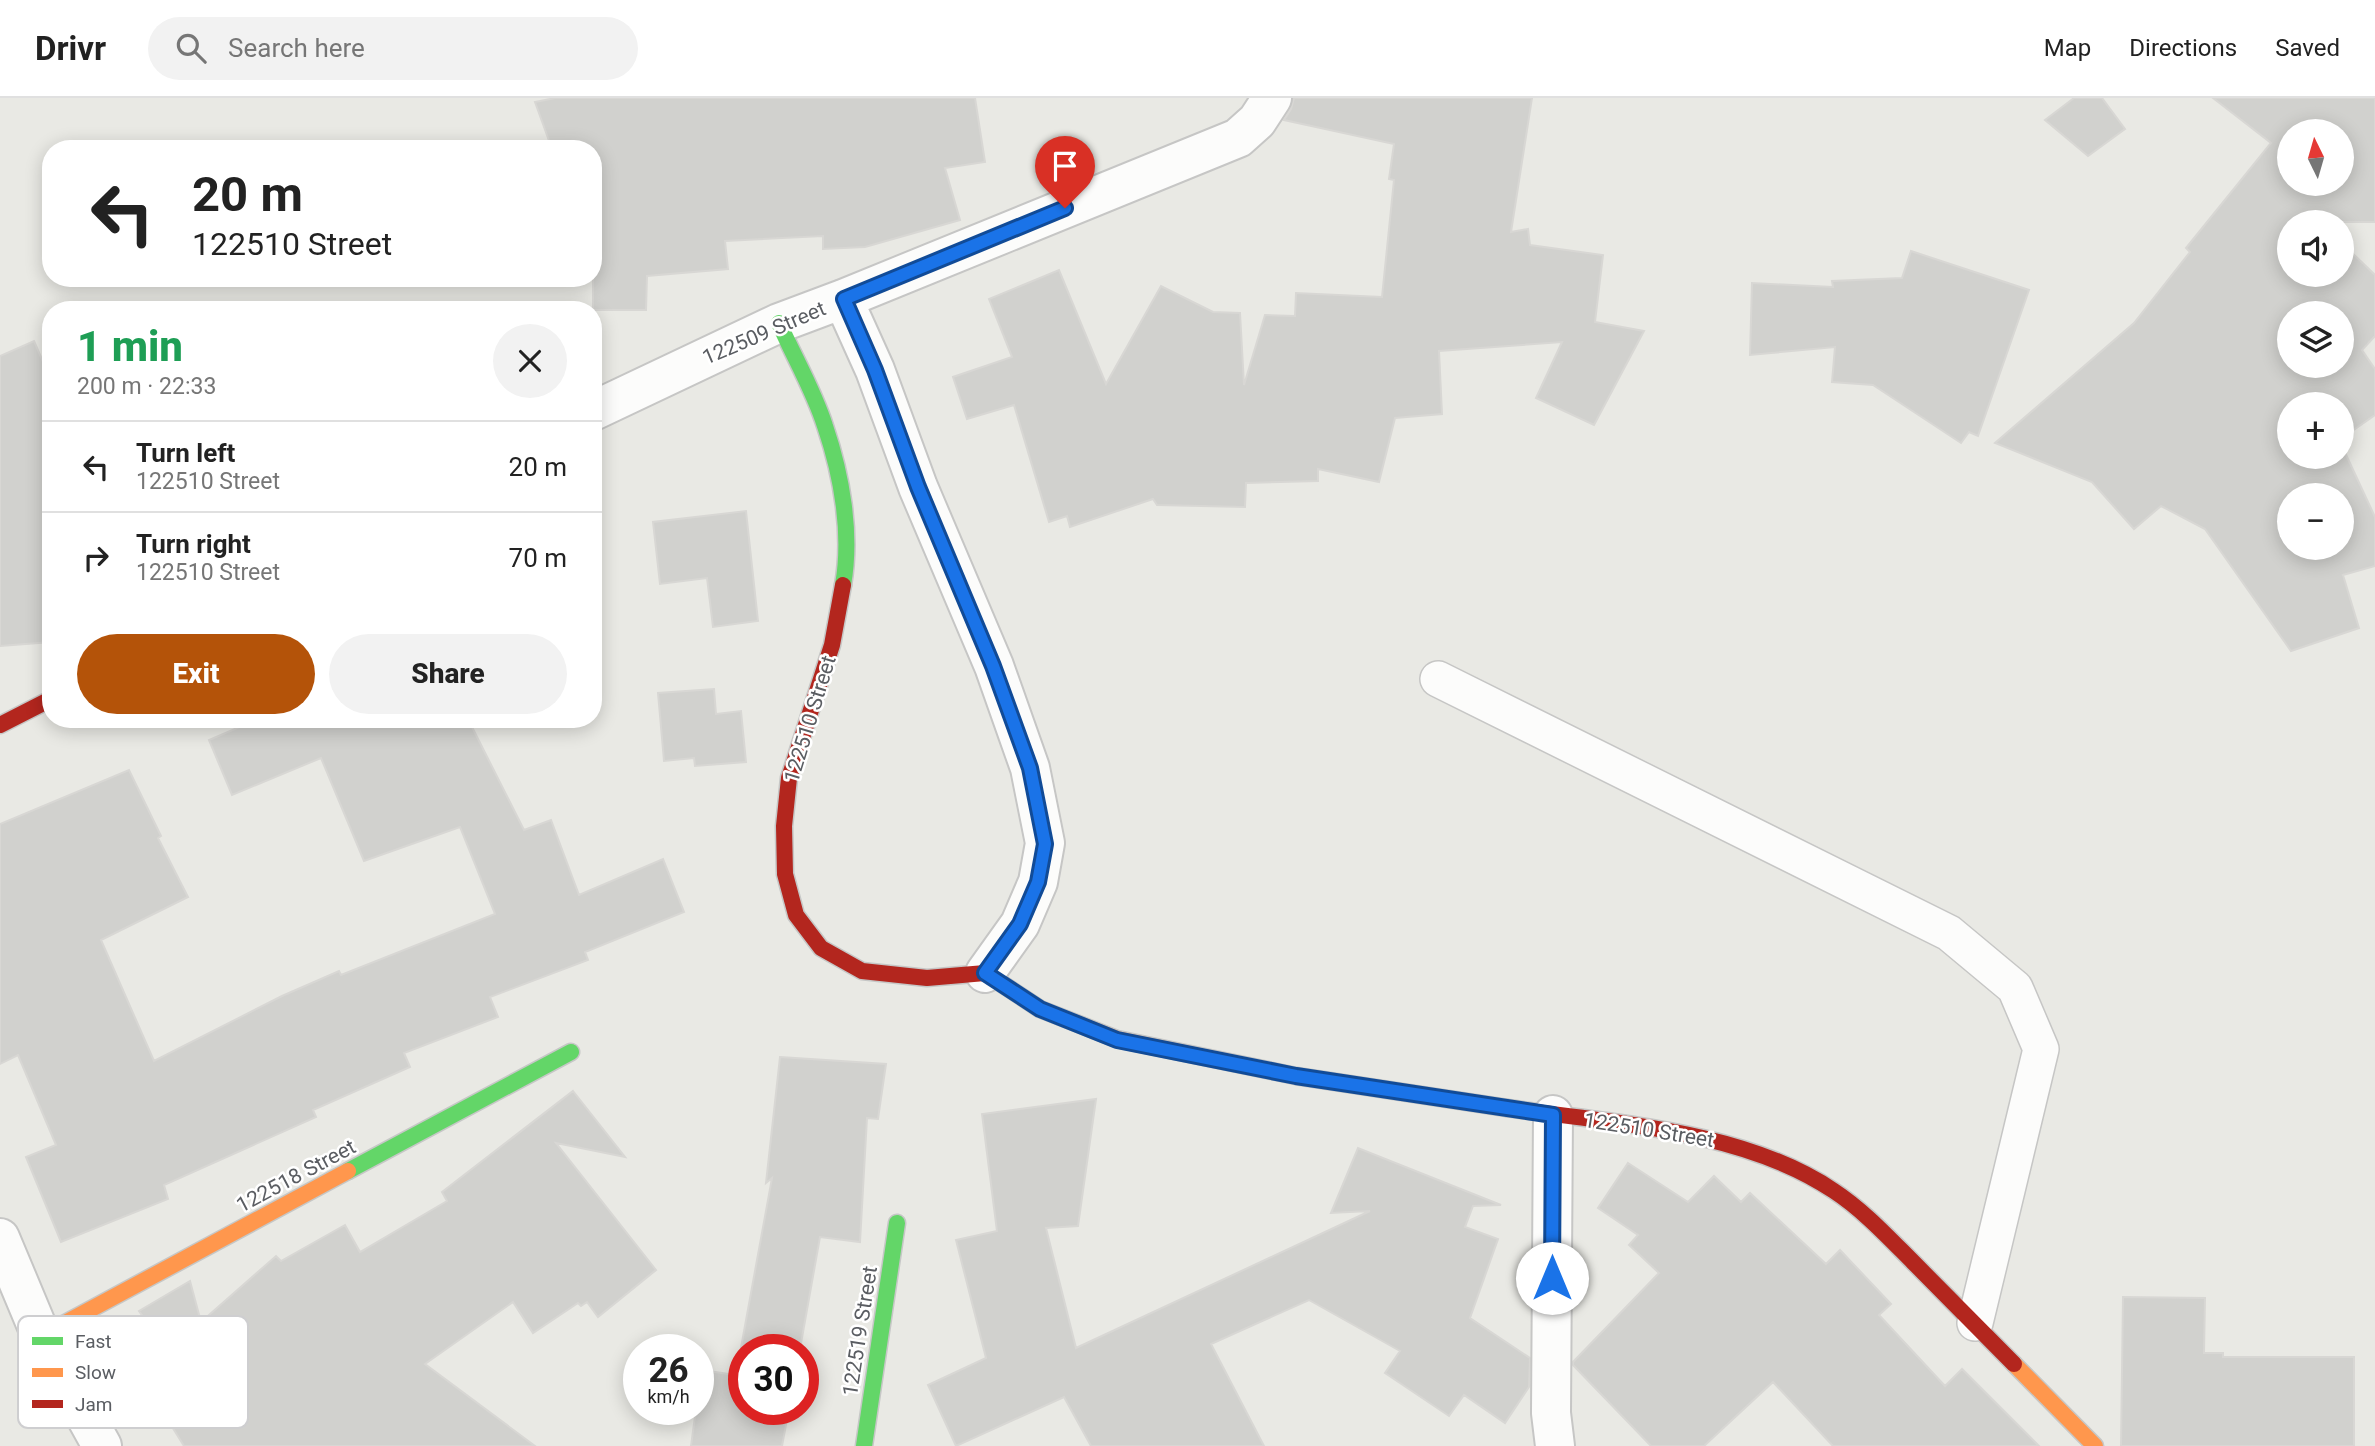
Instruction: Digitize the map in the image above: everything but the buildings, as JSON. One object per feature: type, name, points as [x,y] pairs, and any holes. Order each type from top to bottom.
[{"type":"street","name":"122509 Street","points":[[602,407],[779,323],[1238,138],[1257,121],[1272,98]]},
{"type":"street","points":[[844,299],[875,370],[918,487],[993,666],[1030,768],[1045,844],[1038,882],[1020,924],[985,973]]},
{"type":"street","name":"122510 Street","points":[[779,323],[825,425],[842,491],[847,563],[832,645],[789,778],[784,826],[785,874],[796,915],[821,948],[862,971],[927,978],[985,973],[1040,1009],[1117,1040],[1296,1076],[1676,1133],[1738,1146],[1786,1163],[1835,1191],[1861,1213],[1975,1323],[2095,1446]]},
{"type":"street","points":[[0,725],[42,704]]},
{"type":"street","name":"122518 Street","points":[[78,1316],[571,1052]]},
{"type":"street","points":[[1553,1115],[1551,1413],[1555,1446]]},
{"type":"street","name":"122519 Street","points":[[864,1446],[897,1223]]},
{"type":"street","points":[[0,1238],[33,1316]]},
{"type":"street","points":[[92,1428],[102,1446]]},
{"type":"lane","points":[[1438,679],[1949,933],[2015,988],[2041,1049],[1975,1323]]},
{"type":"traffic: fast","points":[[779,323],[825,426],[841,485],[846,525],[843,585]]},
{"type":"traffic: fast","points":[[348,1171],[571,1052]]},
{"type":"traffic: fast","points":[[864,1446],[897,1223]]},
{"type":"traffic: slow","points":[[993,978],[1040,1009],[1117,1039],[1296,1076],[1507,1108]]},
{"type":"traffic: slow","points":[[78,1316],[348,1171]]},
{"type":"traffic: slow","points":[[2014,1364],[2095,1446]]},
{"type":"traffic: jam","points":[[843,585],[832,645],[789,778],[784,826],[785,874],[796,915],[821,948],[862,971],[927,978],[985,973],[993,978]]},
{"type":"traffic: jam","points":[[0,725],[42,704]]},
{"type":"traffic: jam","points":[[1507,1108],[1676,1132],[1760,1154],[1798,1171],[1845,1198],[1865,1215],[2014,1364]]},
{"type":"route","points":[[1065,208],[844,299],[875,370],[918,487],[993,666],[1030,768],[1045,844],[1038,882],[1020,924],[985,973],[1040,1009],[1117,1040],[1296,1076],[1553,1115],[1552,1278]]}]
